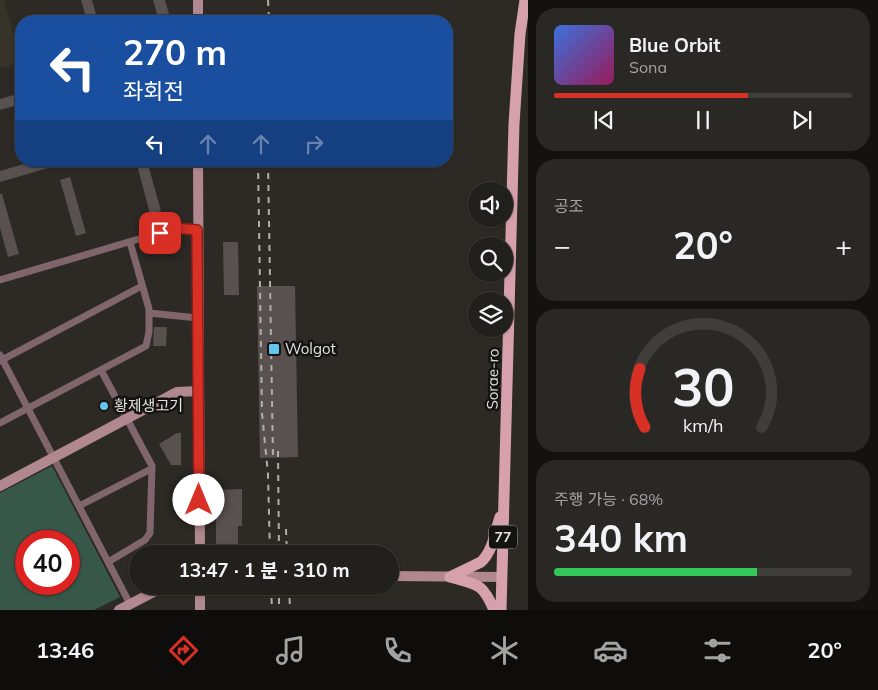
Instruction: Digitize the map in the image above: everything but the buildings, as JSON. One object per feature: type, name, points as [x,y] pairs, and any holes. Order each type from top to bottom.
[{"type":"main road","name":"Sorae-ro","points":[[501,610],[514,124],[520,34],[525,0]]},
{"type":"main road","points":[[450,576],[481,562],[490,552],[505,498]]},
{"type":"main road","points":[[450,576],[477,585],[483,589],[488,594],[494,610]]},
{"type":"street","points":[[198,0],[198,15]]},
{"type":"street","points":[[198,167],[200,545]]},
{"type":"street","points":[[0,280],[176,228],[197,230]]},
{"type":"street","points":[[0,423],[146,346],[149,332],[149,309],[130,242]]},
{"type":"street","points":[[130,604],[1,359],[142,286]]},
{"type":"street","points":[[149,313],[198,318]]},
{"type":"street","points":[[100,370],[152,466],[150,533],[145,540],[108,562]]},
{"type":"street","points":[[0,486],[177,392],[199,391]]},
{"type":"street","points":[[79,506],[152,469]]},
{"type":"street","points":[[399,576],[502,577]]},
{"type":"street","points":[[119,610],[148,595]]},
{"type":"street","points":[[200,595],[200,610]]},
{"type":"shaded area","points":[[0,0],[4,0],[15,40],[15,64],[0,68]]},
{"type":"green space","points":[[52,466],[120,597],[94,610],[0,610],[0,493]]},
{"type":"railway","points":[[268,0],[269,15]]},
{"type":"railway","points":[[258,167],[262,413],[268,474],[270,545]]},
{"type":"railway","points":[[268,167],[273,459]]},
{"type":"railway","points":[[278,451],[279,545]]},
{"type":"railway","points":[[286,529],[287,545]]},
{"type":"railway","points":[[271,595],[272,610]]},
{"type":"railway","points":[[279,595],[279,610]]},
{"type":"railway","points":[[289,595],[290,610]]},
{"type":"place","name":"Wolgot","points":[[274,349]]},
{"type":"place","name":"황제생고기","points":[[104,406]]},
{"type":"route","points":[[160,233],[176,228],[197,230],[199,500]]}]
